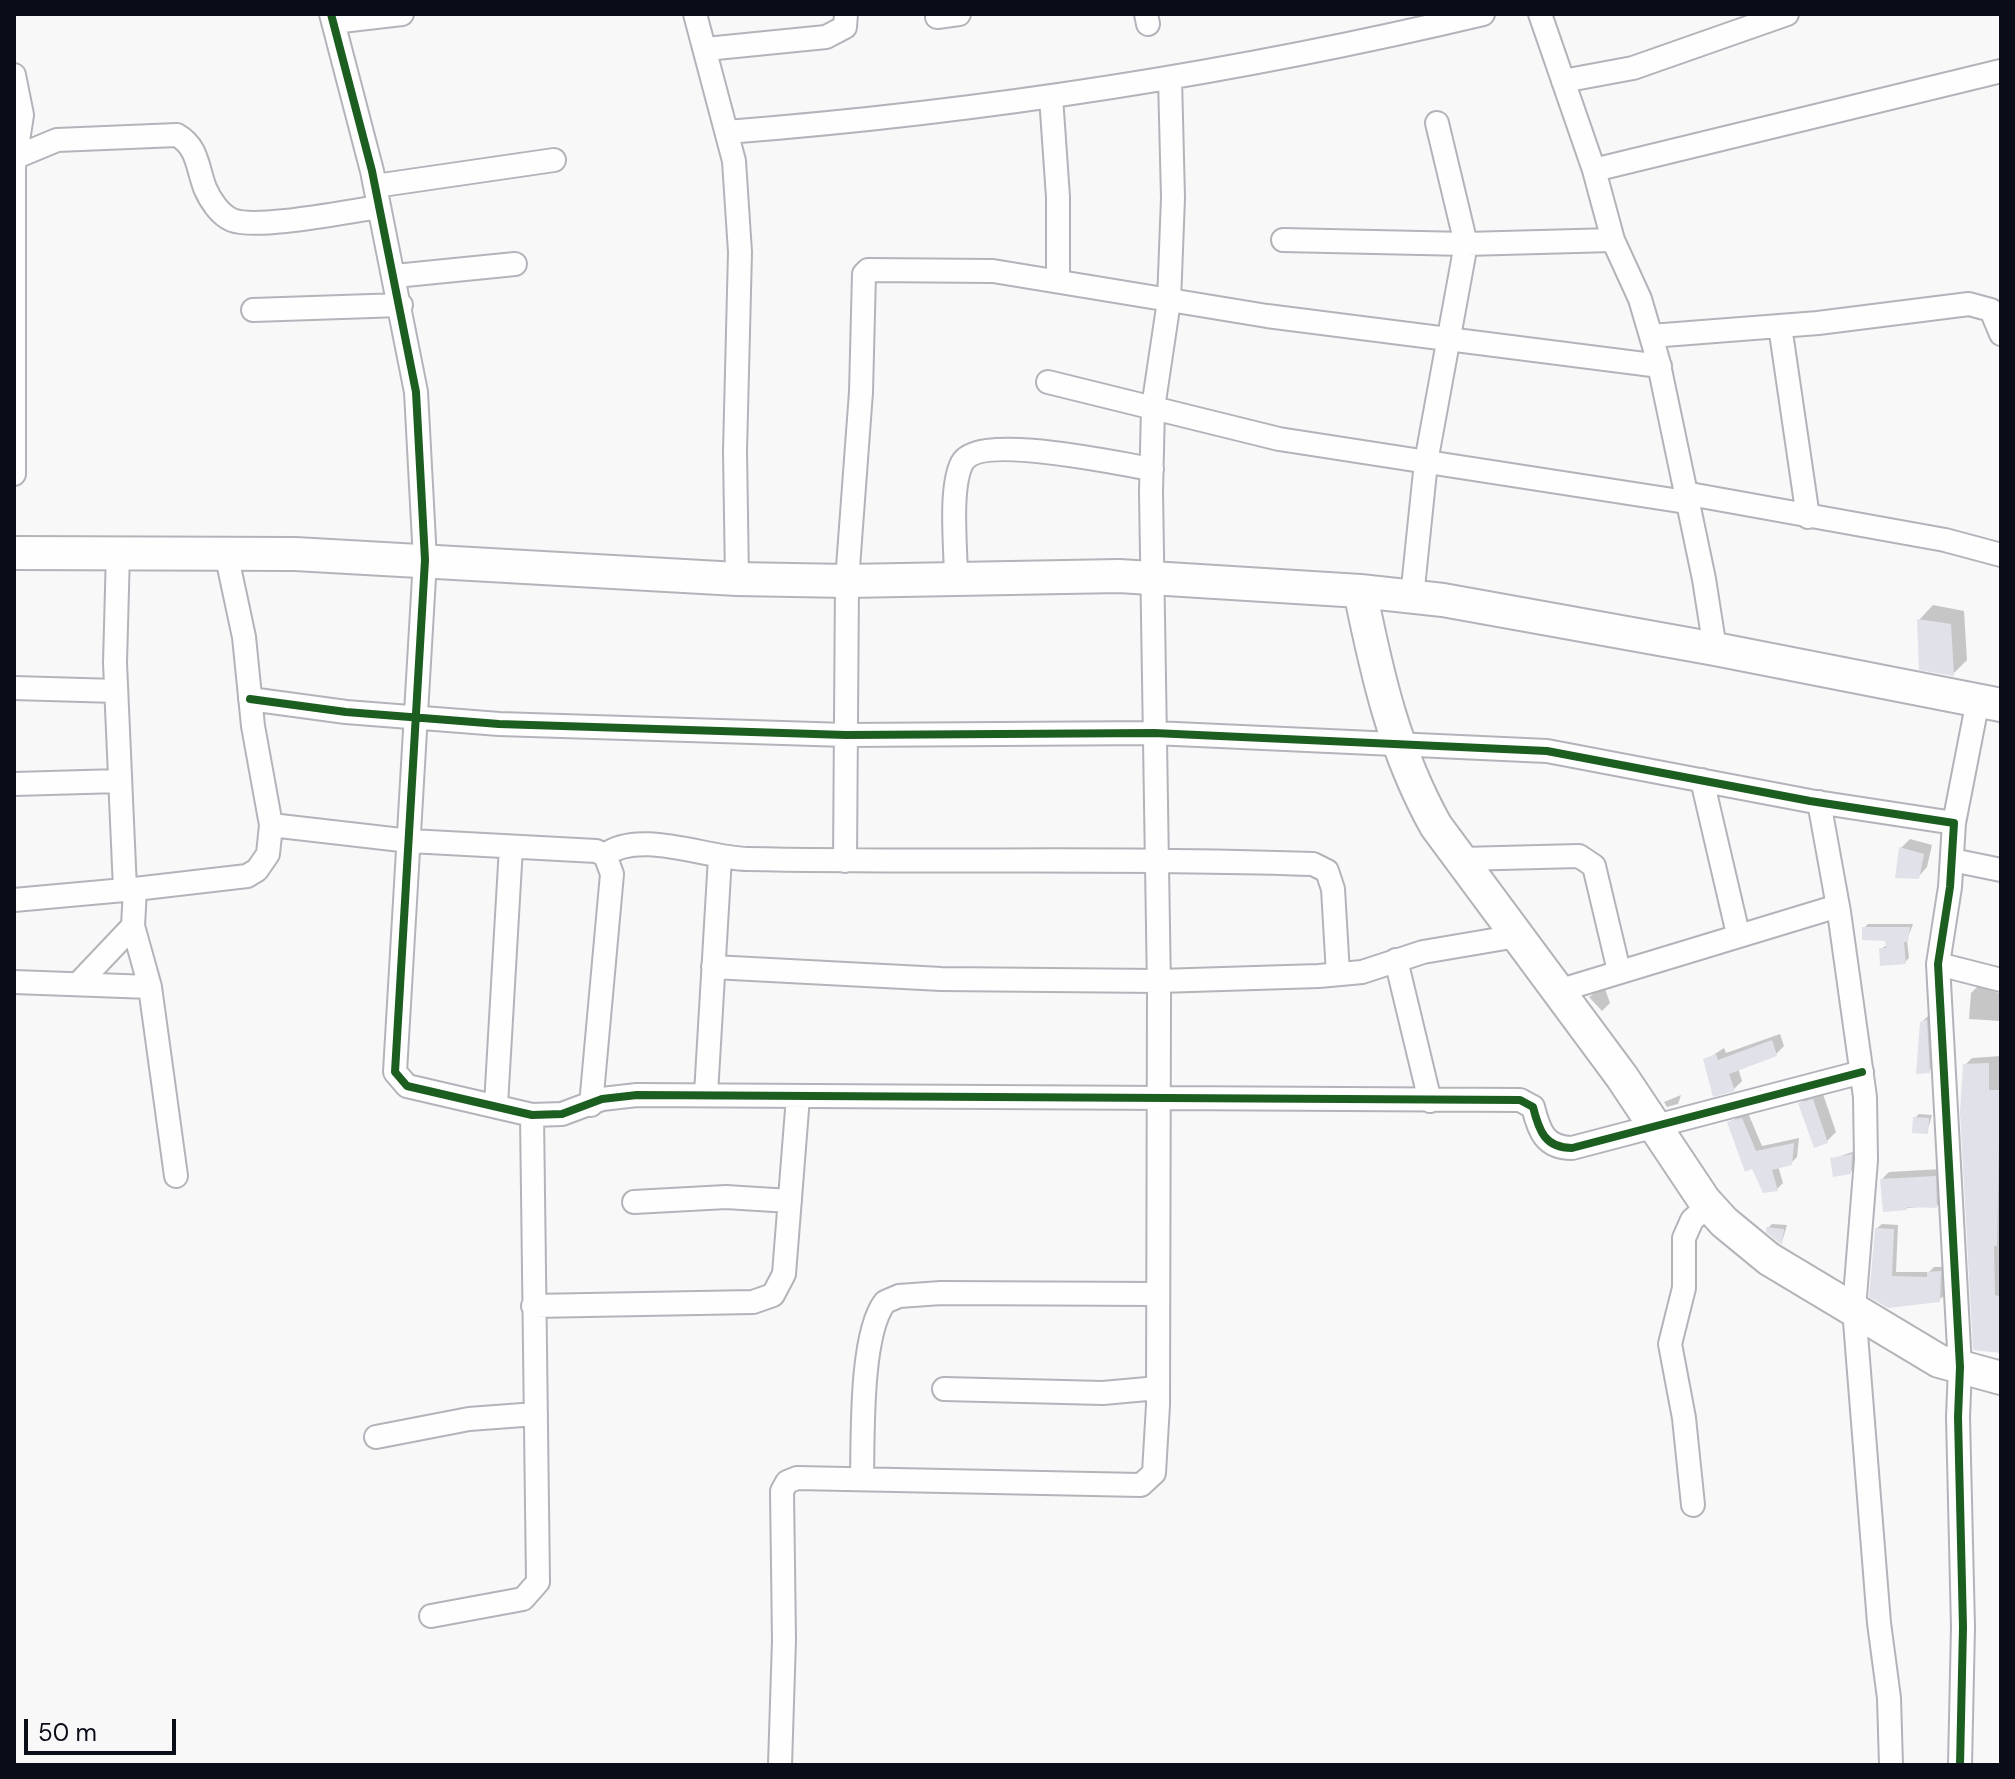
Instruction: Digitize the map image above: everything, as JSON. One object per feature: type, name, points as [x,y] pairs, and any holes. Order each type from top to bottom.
[{"type":"street","points":[[402,14],[332,18],[395,276],[416,392],[425,560],[395,1072],[407,1086],[532,1115],[562,1114],[616,1096],[706,1094],[1157,1099],[1249,1096],[1527,1101],[1533,1107],[1543,1137],[1559,1148],[1655,1128],[1862,1072]]},
{"type":"street","points":[[695,14],[734,161],[740,252],[735,451],[737,579]]},
{"type":"street","points":[[706,49],[826,37],[845,27],[846,14]]},
{"type":"street","points":[[727,132],[857,122],[1051,97],[1362,43],[1483,14]]},
{"type":"street","points":[[1540,14],[1594,170],[1613,240],[1640,299],[1660,366],[1715,649]]},
{"type":"street","points":[[1563,81],[1633,68],[1787,14]]},
{"type":"street","points":[[1594,170],[2001,71]]},
{"type":"street","points":[[14,75],[22,115],[16,157],[14,474]]},
{"type":"street","points":[[780,1765],[783,1488],[797,1478],[1141,1485],[1152,1477],[1157,1459],[1159,981],[1151,578],[1152,469],[1153,408],[1169,301],[1173,198],[1170,78]]},
{"type":"street","points":[[1051,97],[1058,197],[1058,281]]},
{"type":"street","points":[[1412,597],[1426,462],[1466,244],[1437,123]]},
{"type":"street","points":[[16,157],[57,140],[177,135],[192,148],[205,189],[216,206],[234,221],[270,221],[554,160]]},
{"type":"street","points":[[1283,240],[1466,244],[1613,240]]},
{"type":"street","points":[[395,276],[515,264]]},
{"type":"street","points":[[845,861],[847,581],[865,272],[873,269],[993,271],[1267,316],[1660,366]]},
{"type":"street","points":[[1651,336],[1780,326],[1969,304],[1991,310],[2001,334]]},
{"type":"street","points":[[253,310],[401,305]]},
{"type":"street","points":[[1780,326],[1808,517]]},
{"type":"street","points":[[1048,382],[1279,439],[1808,517],[1945,540],[2001,555]]},
{"type":"street","points":[[956,579],[956,499],[960,467],[972,454],[1004,448],[1152,469]]},
{"type":"street","points":[[118,552],[116,691],[120,781],[133,926],[150,987],[176,1176]]},
{"type":"street","points":[[14,553],[226,553],[425,560],[737,579],[1151,578],[1360,591],[1412,597],[1715,649],[1989,702],[1954,823],[1938,964],[1960,1367],[1958,1417],[1963,1627],[1960,1765]]},
{"type":"street","points":[[14,900],[247,876],[257,870],[268,854],[271,825],[250,699],[244,637],[226,553]]},
{"type":"street","points":[[1360,591],[1386,713],[1422,801],[1709,1205],[1769,1259],[1939,1361],[2001,1378]]},
{"type":"street","points":[[14,688],[116,691]]},
{"type":"street","points":[[250,699],[499,724],[846,735],[1154,733],[1547,751],[1819,802],[1954,823]]},
{"type":"street","points":[[1702,780],[1738,934]]},
{"type":"street","points":[[14,784],[120,781]]},
{"type":"street","points":[[1819,802],[1838,906],[1862,1072],[1866,1160],[1854,1309],[1879,1623],[1889,1698],[1891,1765]]},
{"type":"street","points":[[271,825],[410,841],[596,851],[605,855],[635,844],[720,857],[845,861],[1157,858],[1313,864],[1322,867],[1333,889],[1338,974]]},
{"type":"street","points":[[496,1105],[511,847]]},
{"type":"street","points":[[591,1105],[612,874],[605,855]]},
{"type":"street","points":[[1461,859],[1579,856],[1589,859],[1594,866],[1619,971]]},
{"type":"street","points":[[706,1094],[720,857]]},
{"type":"street","points":[[1952,860],[2001,870]]},
{"type":"street","points":[[1558,991],[1838,906]]},
{"type":"street","points":[[78,984],[133,926]]},
{"type":"street","points":[[713,967],[941,979],[1159,981],[1362,972],[1396,960],[1517,936]]},
{"type":"street","points":[[1396,960],[1430,1101]]},
{"type":"street","points":[[1938,964],[2001,980]]},
{"type":"street","points":[[14,982],[150,987]]},
{"type":"street","points":[[533,1306],[753,1302],[767,1298],[780,1288],[784,1274],[798,1097]]},
{"type":"street","points":[[431,1616],[523,1599],[535,1589],[539,1571],[532,1115]]},
{"type":"street","points":[[634,1202],[726,1197],[790,1201]]},
{"type":"street","points":[[1693,1505],[1684,1418],[1670,1344],[1684,1288],[1684,1238],[1692,1220],[1709,1205]]},
{"type":"street","points":[[862,1479],[866,1377],[876,1318],[885,1302],[899,1296],[941,1293],[1157,1294]]},
{"type":"street","points":[[944,1389],[1103,1393],[1158,1388]]},
{"type":"street","points":[[376,1437],[469,1419],[536,1414]]},
{"type":"building","points":[[1917,619],[1951,624],[1954,676],[1919,670]]},
{"type":"building","points":[[1899,847],[1924,854],[1919,879],[1895,878]]},
{"type":"building","points":[[1862,927],[1910,927],[1908,942],[1904,942],[1906,964],[1880,966],[1879,948],[1886,948],[1885,941],[1862,940]]},
{"type":"building","points":[[1927,1020],[1930,1073],[1916,1074],[1920,1022]]},
{"type":"building","points":[[1772,1040],[1777,1056],[1729,1074],[1735,1091],[1713,1097],[1703,1059],[1716,1054],[1718,1060]]},
{"type":"building","points":[[1989,1063],[1989,1090],[2000,1090],[1997,1246],[1994,1246],[1995,1295],[2001,1297],[2001,1353],[1973,1350],[1960,1113],[1963,1064]]},
{"type":"building","points":[[1813,1099],[1828,1143],[1814,1148],[1798,1103]]},
{"type":"building","points":[[1913,1117],[1929,1118],[1928,1134],[1912,1133]]},
{"type":"building","points":[[1742,1118],[1756,1151],[1794,1143],[1792,1165],[1772,1170],[1778,1191],[1763,1193],[1752,1169],[1745,1172],[1727,1122]]},
{"type":"building","points":[[1852,1154],[1851,1174],[1833,1177],[1830,1158]]},
{"type":"building","points":[[1936,1176],[1937,1208],[1907,1207],[1907,1210],[1883,1212],[1880,1179]]},
{"type":"building","points":[[1766,1227],[1784,1229],[1782,1245],[1766,1232]]},
{"type":"building","points":[[1875,1228],[1894,1229],[1892,1276],[1927,1277],[1927,1272],[1941,1271],[1940,1302],[1888,1308],[1869,1297]]},
{"type":"cycle path","points":[[331,14],[372,171],[416,392],[425,560],[395,1072],[407,1086],[532,1115],[562,1114],[602,1099],[637,1095],[1520,1100],[1533,1107],[1541,1131],[1549,1141],[1572,1148],[1862,1072]]},
{"type":"cycle path","points":[[250,699],[346,712],[499,724],[846,735],[1154,733],[1547,751],[1810,801],[1954,823],[1950,887],[1938,964],[1960,1367],[1958,1417],[1963,1627],[1960,1765]]}]
